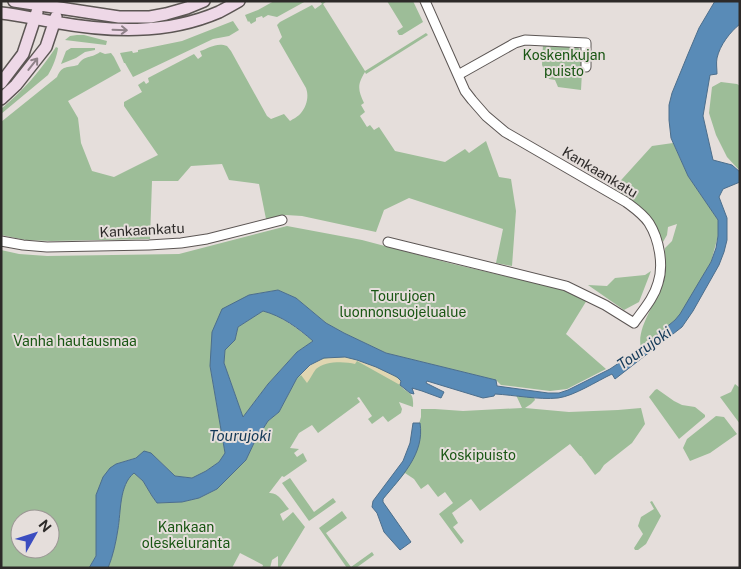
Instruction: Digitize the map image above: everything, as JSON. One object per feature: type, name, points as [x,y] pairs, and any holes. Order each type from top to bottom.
[{"type":"main road","points":[[14,1],[119,17],[150,17],[166,14],[204,1]]},
{"type":"main road","points":[[1,13],[101,29],[146,30],[164,28],[207,17],[239,1]]},
{"type":"main road","points":[[1,83],[23,54],[38,6]]},
{"type":"main road","points":[[1,99],[16,85],[46,47],[55,23],[58,8]]},
{"type":"street","name":"Kankaankatu","points":[[388,242],[566,286],[605,304],[634,322],[649,302],[658,283],[661,267],[658,247],[653,232],[640,212],[505,132],[486,116],[465,91],[425,1]]},
{"type":"street","points":[[458,75],[515,43],[525,40],[586,43],[586,66]]},
{"type":"street","name":"Kankaankatu","points":[[1,242],[47,247],[181,243],[208,239],[282,220]]},
{"type":"green space","points":[[274,1],[306,1],[277,17],[268,15],[263,18],[262,16],[256,18],[256,21],[251,24],[248,22],[245,15]]},
{"type":"green space","points":[[320,1],[327,1],[323,4],[365,71],[426,33],[428,35],[366,74],[365,72],[359,88],[364,103],[361,105],[365,112],[360,116],[367,127],[370,125],[374,130],[379,127],[395,151],[445,162],[465,149],[469,153],[486,141],[499,177],[511,179],[516,211],[512,266],[496,263],[503,229],[409,198],[384,210],[376,232],[302,216],[286,215],[266,219],[259,184],[229,180],[222,164],[191,166],[178,181],[152,181],[150,239],[51,241],[26,240],[1,235],[1,122],[57,77],[63,69],[78,65],[83,59],[100,52],[105,54],[111,53],[121,71],[68,101],[78,118],[81,143],[92,171],[114,177],[158,155],[124,106],[124,102],[142,92],[138,85],[144,81],[146,84],[149,82],[148,78],[194,54],[198,59],[202,56],[200,51],[213,46],[227,46],[231,51],[267,116],[271,119],[284,114],[290,121],[299,115],[306,104],[307,91],[279,41],[282,37],[277,25],[312,5],[315,9],[322,4]]},
{"type":"green space","points":[[387,1],[413,1],[423,22],[399,35],[397,31],[403,27]]},
{"type":"green space","points":[[233,21],[239,30],[229,36],[213,39],[133,77],[120,53],[132,51],[133,53],[138,52],[138,50],[182,41]]},
{"type":"green space","points":[[77,35],[107,41],[106,45],[65,40],[70,36]]},
{"type":"green space","name":"Koskenkujan puisto","points":[[543,44],[576,45],[583,54],[581,90],[558,87],[555,80],[549,79],[542,65]]},
{"type":"green space","points":[[56,47],[58,48],[57,54],[48,75],[1,114],[1,109],[31,80]]},
{"type":"green space","points":[[71,48],[95,48],[95,50],[85,52],[61,64],[66,51]]},
{"type":"green space","points":[[721,82],[740,86],[740,171],[727,157],[716,135],[709,113],[712,87]]},
{"type":"green space","points":[[673,143],[688,176],[718,220],[718,236],[711,262],[680,315],[641,348],[641,332],[664,280],[666,266],[665,248],[672,241],[677,224],[668,227],[667,235],[663,242],[649,216],[613,189],[652,146]]},
{"type":"green space","points":[[287,226],[362,240],[453,264],[557,288],[587,300],[566,334],[606,369],[567,389],[550,391],[501,385],[496,380],[386,353],[326,323],[296,298],[278,290],[249,295],[210,366],[225,453],[219,462],[193,478],[175,476],[151,453],[116,464],[96,495],[96,556],[89,568],[1,568],[1,250],[19,254],[47,256],[179,254]]},
{"type":"green space","points":[[651,271],[639,302],[624,310],[588,285],[607,286],[615,278],[645,275]]},
{"type":"green space","points":[[263,311],[283,320],[313,341],[297,352],[268,384],[243,417],[224,363],[225,350],[235,340],[238,327]]},
{"type":"green space","name":"Kankaan oleskeluranta","points":[[345,357],[357,360],[397,377],[401,386],[412,396],[413,407],[399,402],[402,409],[401,413],[388,422],[383,416],[372,424],[368,419],[372,416],[359,397],[357,398],[360,402],[318,433],[312,425],[299,433],[290,448],[299,449],[294,453],[297,457],[303,453],[307,461],[284,477],[282,476],[269,493],[278,496],[289,509],[280,514],[283,521],[293,512],[305,527],[280,568],[278,567],[278,556],[272,560],[270,568],[262,568],[263,565],[240,553],[232,568],[108,568],[116,539],[121,499],[125,485],[134,473],[143,481],[157,503],[182,502],[199,498],[217,489],[246,460],[268,421],[279,412],[297,378],[324,358]]},
{"type":"green space","points":[[735,384],[740,388],[740,424],[720,397],[731,392]]},
{"type":"green space","points":[[657,389],[682,405],[695,407],[705,417],[679,439],[649,397]]},
{"type":"green space","name":"Koskipuisto","points":[[516,395],[534,397],[535,400],[525,408],[569,412],[641,408],[645,424],[632,443],[604,465],[595,475],[570,444],[480,511],[471,499],[452,513],[458,523],[453,527],[464,541],[461,544],[439,514],[453,503],[445,492],[438,497],[428,484],[421,489],[414,479],[405,473],[383,499],[383,502],[411,542],[381,503],[381,498],[397,478],[418,427],[421,409],[463,411],[522,408]]},
{"type":"green space","points":[[716,416],[724,417],[737,434],[710,453],[690,461],[683,448],[687,439]]},
{"type":"green space","points":[[290,478],[314,512],[333,498],[336,502],[309,521],[282,483]]},
{"type":"green space","points":[[652,501],[661,516],[646,544],[635,550],[634,548],[643,534],[638,526],[641,517],[654,509],[650,502]]},
{"type":"green space","points":[[342,511],[347,518],[326,533],[351,567],[372,552],[374,555],[356,568],[347,568],[319,528]]},
{"type":"sand","points":[[345,357],[382,369],[401,381],[400,385],[357,361],[355,364],[335,362],[324,364],[316,369],[307,383],[301,375],[316,362]]},
{"type":"water","name":"Tourujoki","points":[[715,1],[740,1],[740,24],[720,48],[717,60],[717,74],[710,75],[703,116],[713,160],[732,165],[740,172],[740,182],[723,189],[719,197],[727,218],[727,240],[724,252],[719,265],[682,327],[615,379],[612,374],[578,391],[558,398],[495,394],[494,396],[483,398],[427,381],[426,383],[444,392],[441,398],[412,388],[414,394],[400,385],[401,381],[397,377],[376,367],[345,357],[324,358],[310,365],[297,378],[279,412],[268,421],[246,460],[217,489],[199,498],[182,502],[157,503],[143,481],[134,473],[129,478],[123,492],[116,539],[108,568],[89,568],[96,556],[96,495],[103,477],[110,468],[116,464],[136,458],[144,451],[151,453],[175,476],[192,478],[219,462],[225,453],[210,366],[212,332],[222,309],[249,295],[278,290],[296,298],[326,323],[386,353],[496,380],[497,386],[548,393],[559,393],[568,390],[610,369],[641,348],[675,320],[711,262],[718,236],[718,220],[688,176],[671,138],[669,120],[669,105],[672,93],[699,28]],"holes":[[[263,311],[290,323],[313,341],[297,352],[268,384],[243,417],[224,363],[225,350],[235,340],[238,327]]]},
{"type":"water","points":[[413,423],[420,423],[419,445],[404,473],[383,499],[383,502],[411,542],[400,550],[384,532],[377,513],[372,507],[373,501],[403,461],[410,443]]},
{"type":"park label","name":"Tourujoen luonnonsuojelualue","points":[[403,304]]},
{"type":"park label","name":"Vanha hautausmaa","points":[[75,341]]}]
